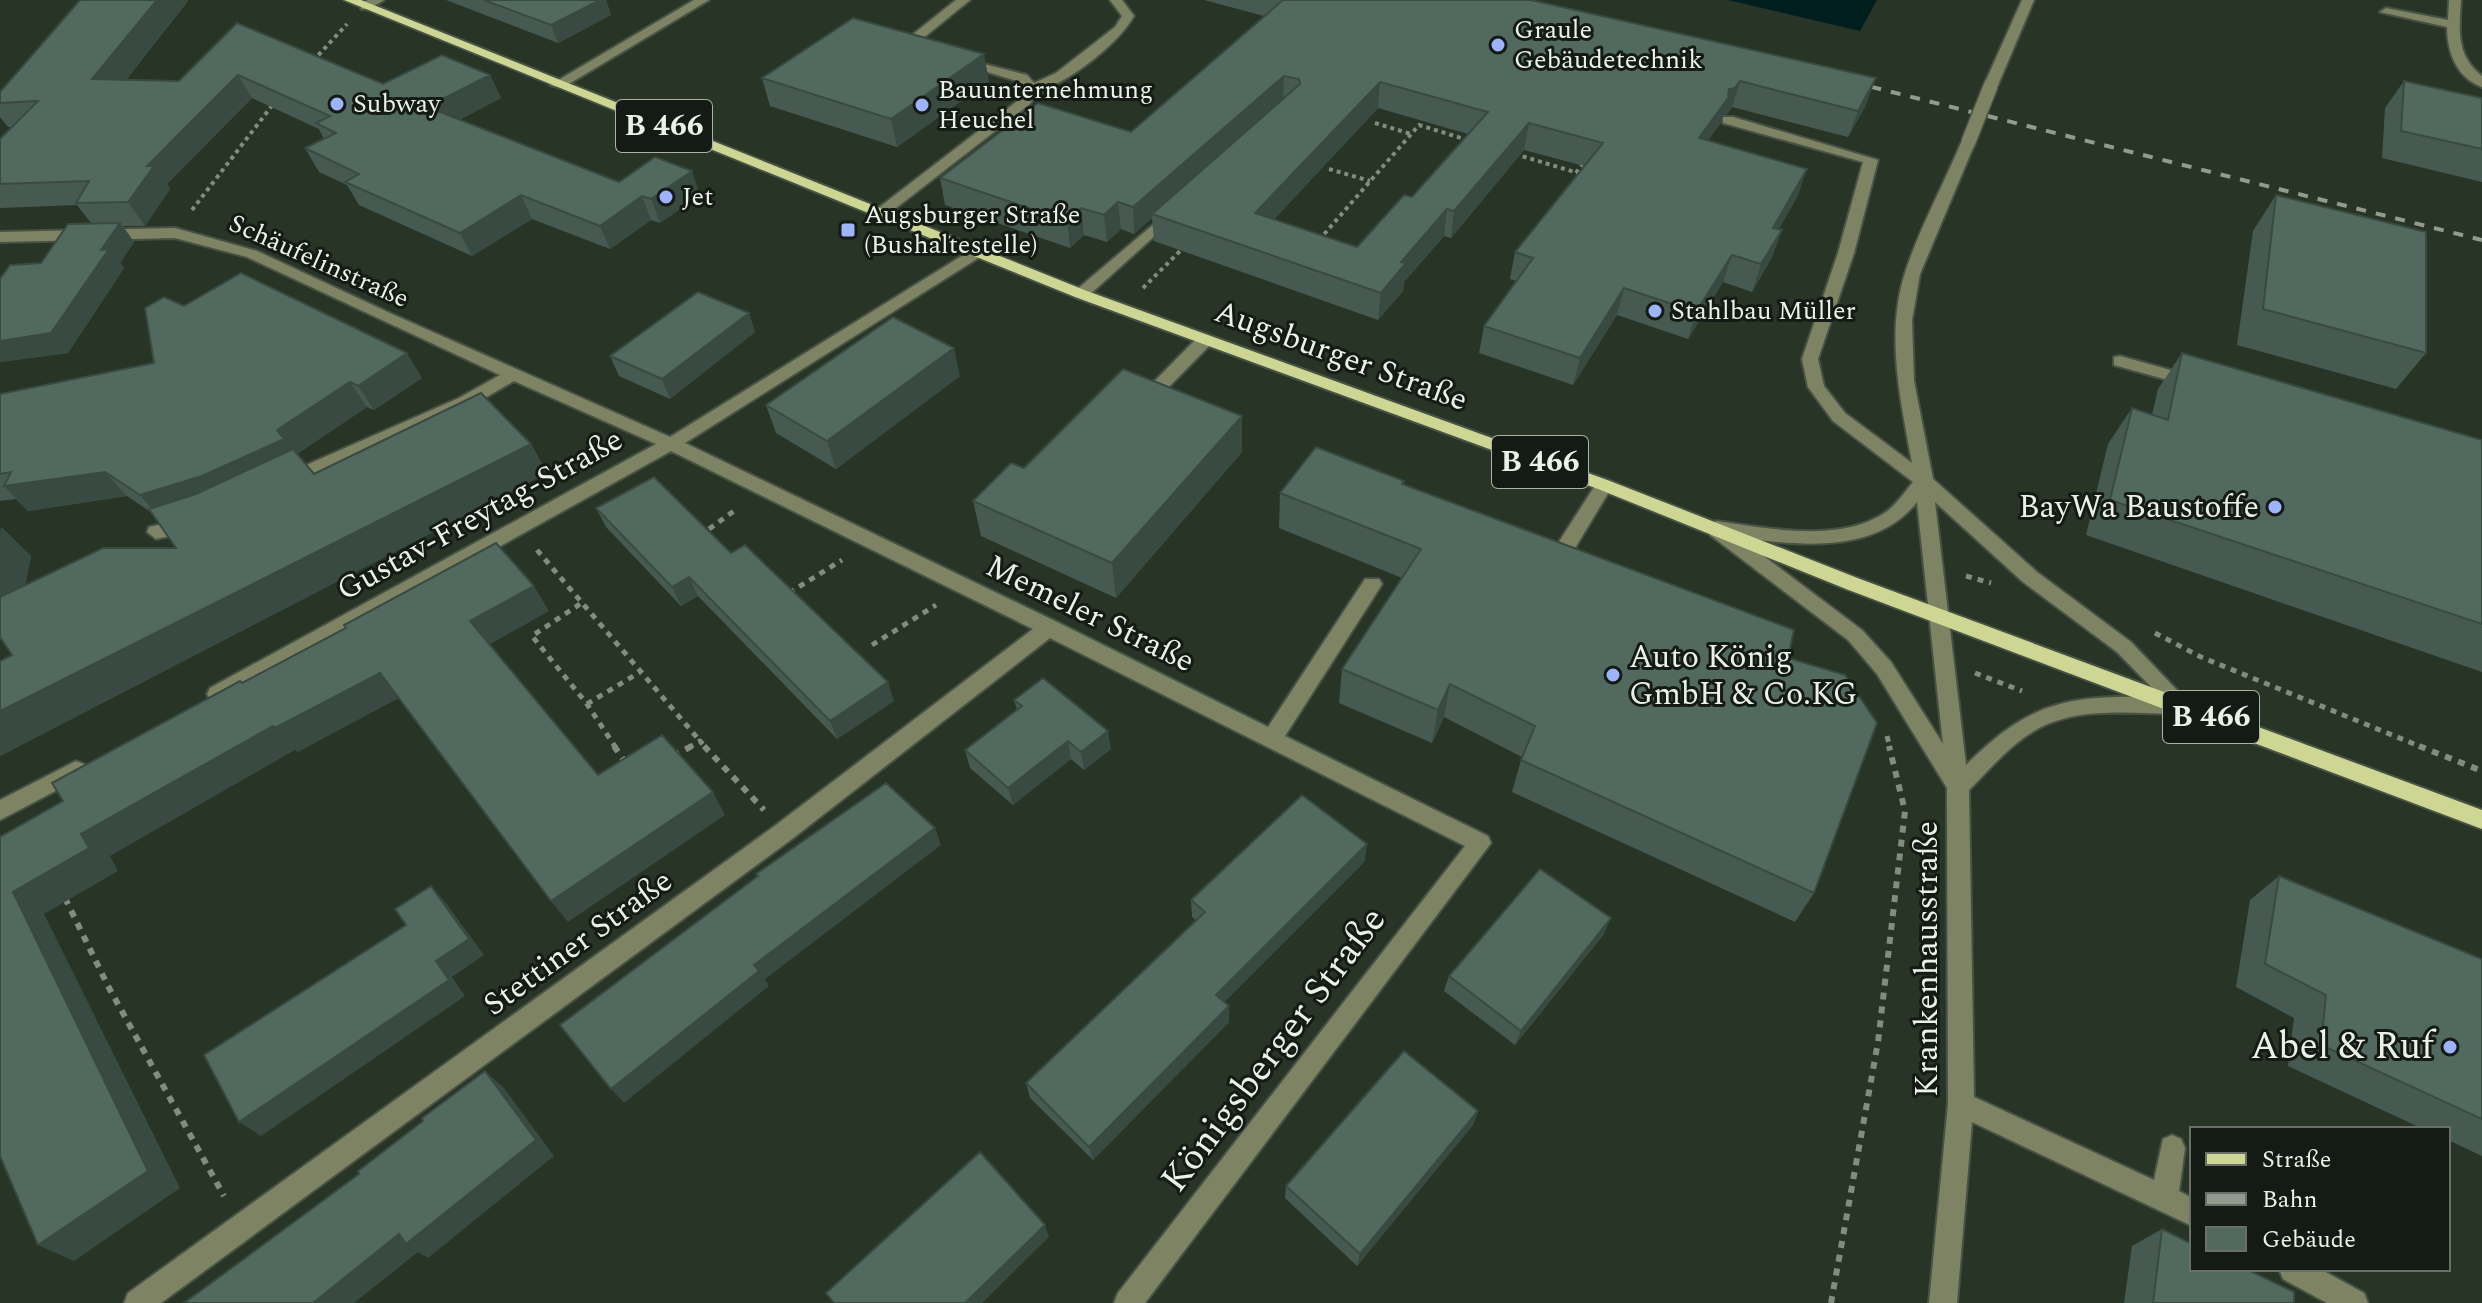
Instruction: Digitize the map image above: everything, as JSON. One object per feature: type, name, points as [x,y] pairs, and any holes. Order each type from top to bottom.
[{"type":"main road","name":"Augsburger Straße","points":[[350,0],[371,3],[557,85],[882,212],[1081,294],[1604,485],[2482,820]]},
{"type":"street","points":[[557,85],[703,0]]},
{"type":"street","points":[[936,54],[916,47],[916,38],[964,0]]},
{"type":"street","points":[[882,212],[1025,101],[1032,89],[1061,76],[1120,29],[1128,16],[1116,0]]},
{"type":"street","points":[[1938,615],[1924,481],[1906,381],[1907,294],[1912,274],[2028,0]]},
{"type":"street","points":[[2455,0],[2452,49],[2466,71],[2482,83]]},
{"type":"street","points":[[2386,12],[2454,25]]},
{"type":"street","points":[[951,58],[1022,78],[1033,86],[1032,89]]},
{"type":"street","points":[[1728,120],[1871,160],[1846,253],[1810,359],[1810,371],[1821,395],[1839,417],[1924,481],[1999,552],[2124,647],[2182,706]]},
{"type":"street","points":[[1081,294],[1186,201]]},
{"type":"street","name":"Schäufelinstraße","points":[[0,237],[175,233],[252,254],[512,375],[671,444]]},
{"type":"street","name":"Gustav-Freytag-Straße","points":[[198,704],[671,444],[978,252]]},
{"type":"street","points":[[1149,397],[1204,341]]},
{"type":"street","points":[[2120,361],[2210,386]]},
{"type":"street","points":[[265,491],[465,402],[512,375]]},
{"type":"street","name":"Memeler Straße","points":[[671,444],[1050,627],[1480,843]]},
{"type":"street","points":[[1714,527],[1792,535],[1861,531],[1890,519],[1924,481]]},
{"type":"street","points":[[1562,553],[1604,485]]},
{"type":"street","points":[[156,532],[209,517]]},
{"type":"street","points":[[1714,527],[1855,635],[1884,668],[1958,787],[2012,736],[2049,715],[2116,705],[2182,706]]},
{"type":"street","points":[[1272,738],[1372,584]]},
{"type":"street","name":"Krankenhausstraße","points":[[1938,615],[1958,787],[1961,1104],[1943,1303]]},
{"type":"street","name":"Stettiner Straße","points":[[138,1303],[784,832],[1050,627]]},
{"type":"street","points":[[0,811],[100,757]]},
{"type":"street","name":"Königsberger Straße","points":[[1128,1303],[1480,843]]},
{"type":"street","points":[[1961,1104],[2190,1212]]},
{"type":"street","points":[[2165,1198],[2172,1148]]},
{"type":"street","points":[[2297,1271],[2354,1303]]},
{"type":"path","points":[[304,72],[371,3]]},
{"type":"path","points":[[175,233],[275,103]]},
{"type":"path","points":[[1375,123],[1411,134]]},
{"type":"path","points":[[1311,250],[1419,125],[1475,142]]},
{"type":"path","points":[[1503,150],[1588,177]]},
{"type":"path","points":[[1576,173],[1585,161]]},
{"type":"path","points":[[1329,169],[1370,181]]},
{"type":"path","points":[[1122,309],[1189,242]]},
{"type":"path","points":[[520,529],[580,604],[784,832]]},
{"type":"path","points":[[785,595],[874,541]]},
{"type":"path","points":[[872,645],[966,586]]},
{"type":"path","points":[[580,604],[532,636],[587,704],[635,778]]},
{"type":"path","points":[[2149,630],[2201,657],[2482,771]]},
{"type":"path","points":[[587,704],[640,672]]},
{"type":"path","points":[[1831,1303],[1878,1042],[1905,811],[1885,727]]},
{"type":"path","points":[[661,763],[700,741]]},
{"type":"path","points":[[59,886],[108,986],[243,1229]]},
{"type":"water","points":[[1728,0],[1877,0],[1860,31]]},
{"type":"building","points":[[80,0],[157,0],[92,79],[179,81],[237,23],[383,84],[442,55],[490,75],[427,107],[619,182],[655,157],[692,171],[651,199],[642,196],[600,226],[521,195],[460,233],[345,182],[359,174],[305,148],[336,133],[316,123],[330,116],[238,75],[147,166],[154,166],[128,202],[76,203],[89,181],[0,184],[0,139],[38,101],[0,103],[0,92]]},
{"type":"building","points":[[484,0],[600,0],[551,25]]},
{"type":"building","points":[[1283,0],[1531,0],[1876,78],[1858,111],[1740,81],[1735,88],[1729,89],[1728,98],[1699,138],[1807,169],[1773,228],[1782,230],[1761,264],[1732,255],[1696,312],[1624,288],[1580,358],[1484,326],[1533,258],[1515,252],[1603,143],[1529,123],[1454,211],[1447,209],[1401,262],[1406,263],[1381,293],[1152,214],[1300,84],[1299,79],[1284,76],[1133,207],[1118,202],[1104,215],[1081,208],[1067,221],[940,178],[1038,103],[1131,132]],"holes":[[[1380,82],[1488,112],[1412,197],[1404,195],[1357,247],[1255,213]]]},
{"type":"building","points":[[853,18],[984,54],[891,119],[762,78]]},
{"type":"building","points":[[2404,81],[2482,98],[2482,149],[2401,131]]},
{"type":"building","points":[[2276,195],[2426,232],[2426,353],[2263,309]]},
{"type":"building","points":[[120,223],[101,250],[109,249],[51,333],[0,341],[0,279],[10,265],[41,263],[68,224]]},
{"type":"building","points":[[241,273],[407,353],[358,386],[350,382],[277,430],[284,439],[202,476],[140,495],[105,472],[4,486],[11,472],[0,474],[0,394],[154,363],[145,308],[164,297],[184,306]]},
{"type":"building","points":[[698,292],[749,313],[662,379],[610,356]]},
{"type":"building","points":[[893,317],[954,348],[827,441],[766,405]]},
{"type":"building","name":"BayWa Baustoffe","points":[[2182,353],[2482,440],[2482,624],[2110,500],[2132,408],[2168,420]]},
{"type":"building","points":[[1123,369],[1242,416],[1112,563],[973,501],[1011,463],[1024,468]]},
{"type":"building","points":[[481,393],[531,444],[0,711],[0,661],[12,655],[0,637],[0,597],[103,548],[176,548],[149,509],[196,494],[293,449],[314,474]]},
{"type":"building","points":[[1316,447],[1404,481],[1402,484],[1794,630],[1788,658],[1845,675],[1877,723],[1814,893],[1521,760],[1535,726],[1450,684],[1438,710],[1342,669],[1421,549],[1280,493]]},
{"type":"building","points":[[654,477],[731,553],[745,545],[888,682],[830,721],[689,577],[672,587],[596,508]]},
{"type":"building","points":[[496,543],[534,586],[470,621],[598,775],[662,735],[713,792],[551,901],[380,673],[275,728],[273,726],[81,834],[89,848],[13,892],[148,1171],[38,1245],[0,1156],[0,837],[63,801],[52,783],[240,681],[242,683],[346,628],[344,625]]},
{"type":"building","points":[[1043,678],[1108,731],[1081,752],[1068,741],[1008,788],[965,750],[1022,706],[1014,700]]},
{"type":"building","points":[[886,783],[935,828],[754,965],[759,971],[611,1089],[560,1025],[758,876],[756,874]]},
{"type":"building","points":[[1302,795],[1367,844],[1216,995],[1229,1006],[1089,1147],[1026,1083],[1205,912],[1191,900]]},
{"type":"building","points":[[1540,869],[1611,918],[1521,1031],[1449,976]]},
{"type":"building","points":[[2279,876],[2482,959],[2482,1119],[2321,1045],[2326,995],[2265,964]]},
{"type":"building","points":[[431,886],[469,939],[436,961],[449,980],[239,1122],[204,1055],[406,925],[395,909]]},
{"type":"building","points":[[1404,1051],[1478,1111],[1360,1254],[1286,1186]]},
{"type":"building","points":[[485,1071],[536,1140],[406,1244],[399,1234],[313,1303],[184,1303],[359,1174],[358,1171],[423,1121],[422,1118]]},
{"type":"building","points":[[980,1152],[1045,1225],[965,1303],[834,1303],[826,1293]]},
{"type":"building","points":[[2162,1229],[2190,1243],[2190,1271],[2250,1271],[2294,1292],[2294,1303],[2153,1303]]},
{"type":"railway","points":[[1852,82],[2482,240]]},
{"type":"place","name":"Graule Gebäudetechnik","points":[[1498,45]]},
{"type":"place","name":"Subway","points":[[337,104]]},
{"type":"place","name":"Bauunternehmung Heuchel","points":[[922,105]]},
{"type":"place","name":"Jet","points":[[666,197]]},
{"type":"place","name":"Augsburger Straße (Bushaltestelle)","points":[[848,230]]},
{"type":"place","name":"Stahlbau Müller","points":[[1655,311]]},
{"type":"place","name":"BayWa Baustoffe","points":[[2275,507]]},
{"type":"place","name":"Auto König GmbH & Co.KG","points":[[1613,675]]},
{"type":"place","name":"Abel & Ruf","points":[[2450,1047]]}]
